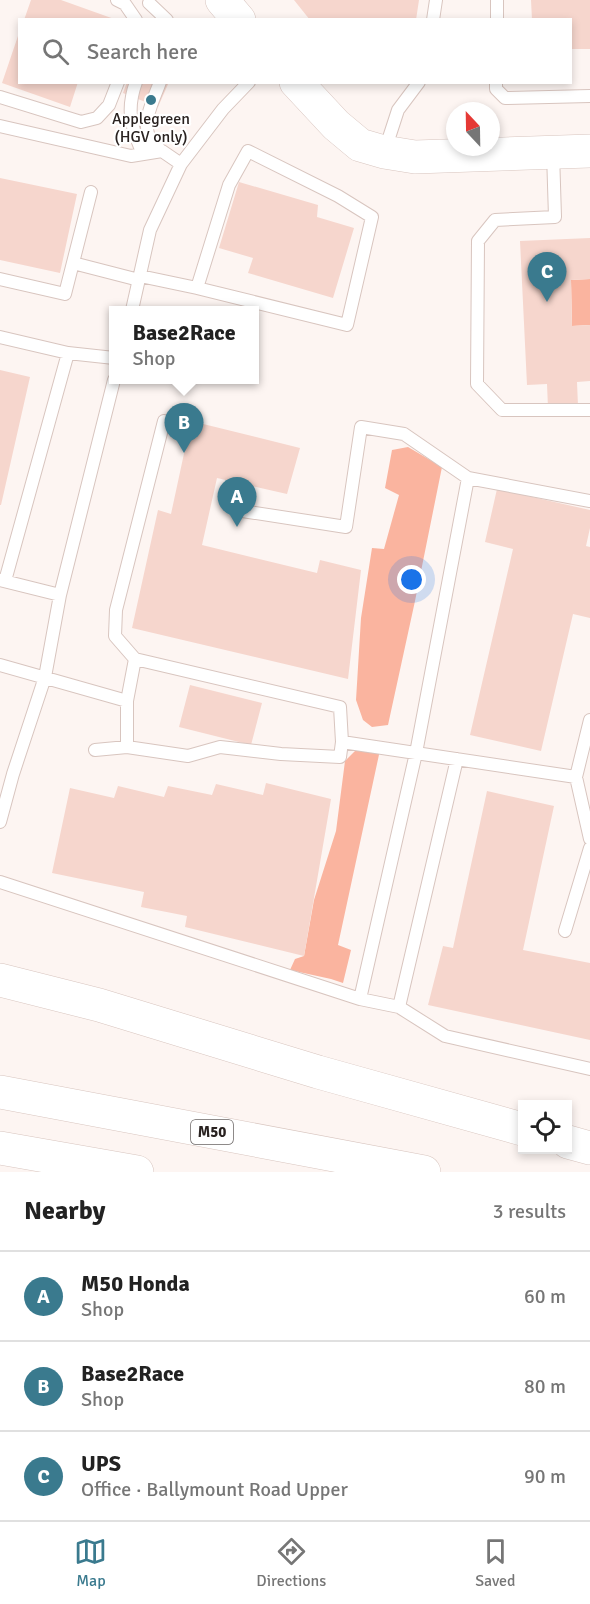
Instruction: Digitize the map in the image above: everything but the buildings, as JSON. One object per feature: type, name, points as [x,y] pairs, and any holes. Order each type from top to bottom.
[{"type":"main road","points":[[222,0],[237,18]]},
{"type":"main road","points":[[298,84],[336,125],[360,145],[384,152],[415,158],[590,151]]},
{"type":"main road","points":[[0,980],[99,1005],[318,1072],[518,1129]]},
{"type":"main road","name":"M50","points":[[0,1092],[424,1172]]},
{"type":"main road","points":[[572,1143],[590,1148]]},
{"type":"main road","points":[[0,1148],[137,1172]]},
{"type":"lane","points":[[117,0],[124,4],[134,18]]},
{"type":"lane","points":[[433,18],[436,0]]},
{"type":"lane","points":[[497,0],[497,18]]},
{"type":"lane","points":[[148,1],[155,18]]},
{"type":"lane","points":[[148,1],[165,18]]},
{"type":"lane","points":[[0,97],[81,122],[97,118],[109,105],[117,84]]},
{"type":"lane","points":[[135,84],[130,99],[132,127],[140,147],[162,151]]},
{"type":"lane","points":[[159,84],[150,108],[146,129],[151,140],[162,151],[182,164]]},
{"type":"lane","points":[[133,306],[150,230],[182,164],[223,109],[247,84]]},
{"type":"lane","points":[[384,152],[398,111],[417,84]]},
{"type":"lane","points":[[496,84],[496,88],[505,98],[590,96]]},
{"type":"lane","points":[[0,126],[131,156],[162,151]]},
{"type":"lane","points":[[73,263],[198,288],[347,325],[372,217],[338,196],[248,151],[229,185],[198,288]]},
{"type":"lane","points":[[553,152],[555,217],[495,220],[478,241],[477,384],[502,410],[590,410]]},
{"type":"lane","points":[[0,279],[65,294],[90,192]]},
{"type":"lane","points":[[0,337],[68,353],[109,357]]},
{"type":"lane","points":[[60,595],[3,581],[68,353]]},
{"type":"lane","points":[[0,822],[13,774],[45,677],[60,595],[113,384]]},
{"type":"lane","points":[[95,750],[127,747],[188,756],[220,747],[281,754],[340,757],[342,742],[340,707],[135,658],[115,636],[116,610],[164,421]]},
{"type":"lane","points":[[236,510],[346,527],[361,427],[404,434],[468,478],[590,501]]},
{"type":"lane","points":[[360,999],[416,753],[468,478]]},
{"type":"lane","points":[[127,747],[127,701],[135,658]]},
{"type":"lane","points":[[0,665],[127,701]]},
{"type":"lane","points":[[590,720],[576,777],[590,839]]},
{"type":"lane","points":[[342,742],[576,777]]},
{"type":"lane","points":[[399,1007],[456,759]]},
{"type":"lane","points":[[565,931],[590,848]]},
{"type":"lane","points":[[0,882],[360,999],[399,1007],[445,1036],[590,1069]]},
{"type":"shaded area","points":[[590,279],[590,325],[572,326],[571,280]]},
{"type":"shaded area","points":[[408,447],[442,467],[388,725],[372,727],[363,720],[356,700],[361,618],[372,548],[384,549],[399,495],[385,488],[392,450]]},
{"type":"shaded area","points":[[361,745],[380,750],[338,945],[351,950],[343,983],[290,970],[295,959],[304,956],[314,900],[336,831],[345,761]]},
{"type":"place","name":"Applegreen (HGV only)","points":[[151,100]]},
{"type":"place","name":"UPS","points":[[547,302]]},
{"type":"place","name":"Base2Race","points":[[184,453]]},
{"type":"place","name":"M50 Honda","points":[[237,527]]}]
